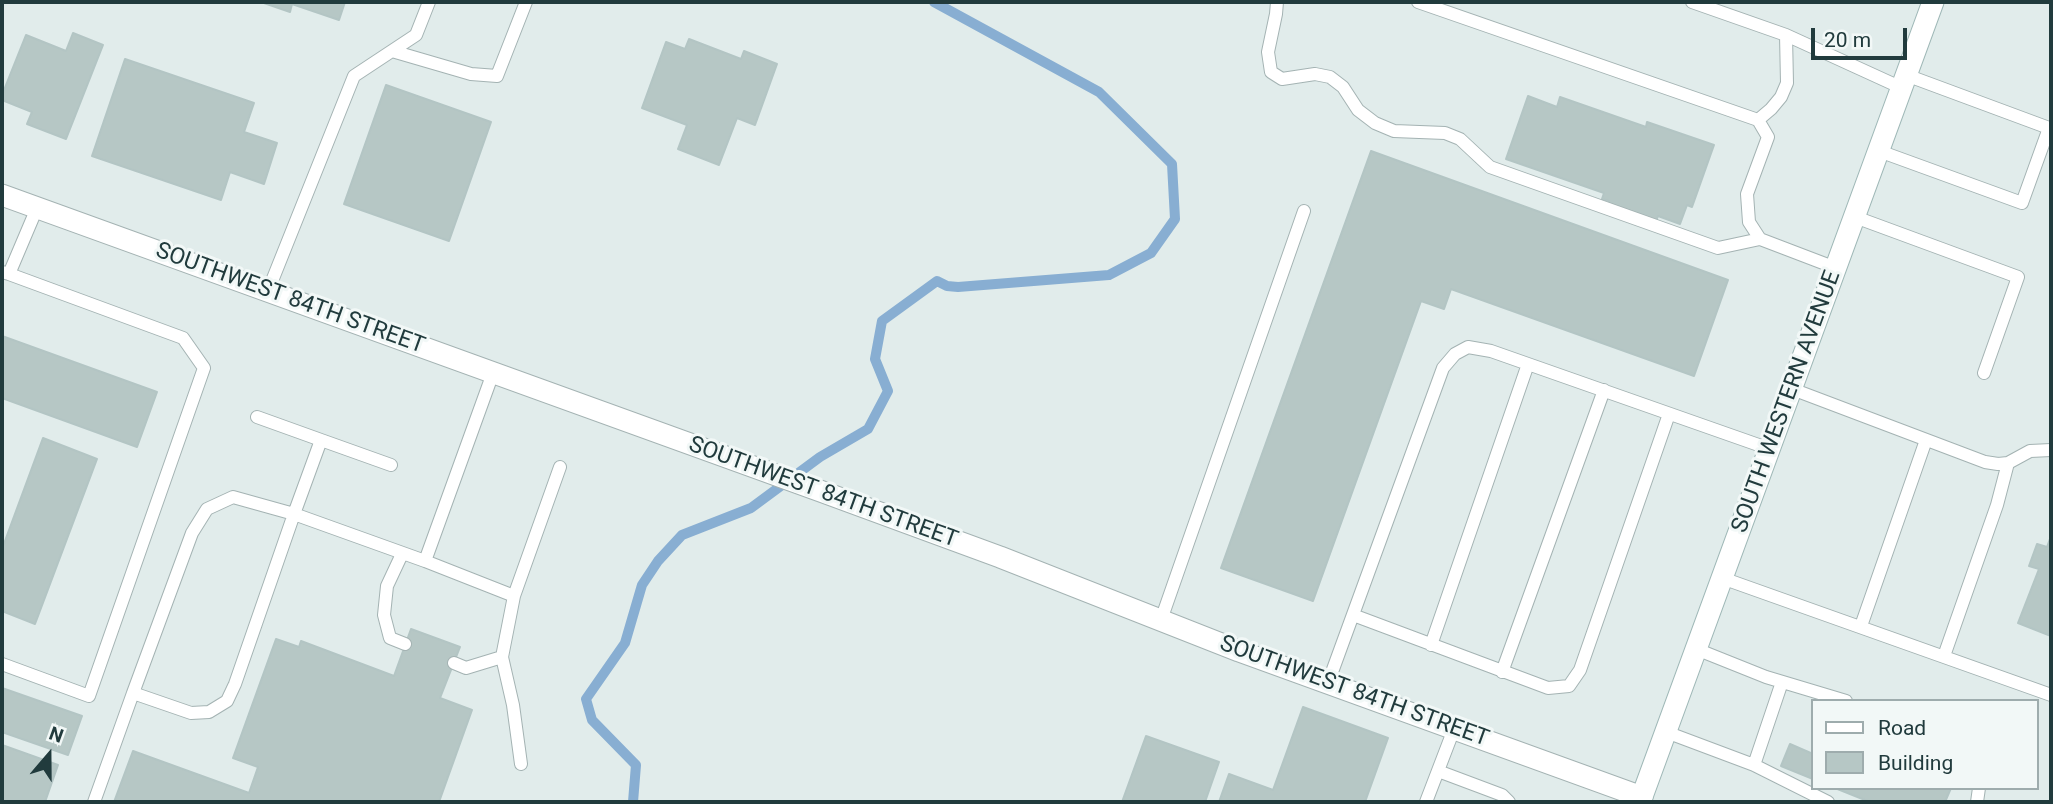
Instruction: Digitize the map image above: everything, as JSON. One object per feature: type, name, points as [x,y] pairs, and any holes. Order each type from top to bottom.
[{"type":"street","name":"SOUTH WESTERN AVENUE","points":[[1647,800],[1666,732],[1933,2]]},
{"type":"street","name":"SOUTHWEST 84TH STREET","points":[[2,195],[1000,557],[1328,683],[1647,800]]},
{"type":"lane","points":[[268,291],[354,76],[416,35],[429,2]]},
{"type":"lane","points":[[391,51],[471,74],[497,76],[526,2]]},
{"type":"lane","points":[[1277,2],[1268,52],[1271,72],[1282,79],[1315,74],[1330,77],[1343,87],[1358,110],[1375,124],[1394,131],[1445,133],[1460,139],[1490,167],[1718,248],[1760,239],[1836,268]]},
{"type":"lane","points":[[1418,2],[1758,120],[1768,137],[1748,194],[1749,222],[1760,239]]},
{"type":"lane","points":[[1692,2],[1786,35],[1904,82],[2049,128],[2022,202],[1879,150]]},
{"type":"lane","points":[[1758,120],[1772,109],[1787,83],[1786,35]]},
{"type":"lane","points":[[2,664],[89,696],[204,368],[183,338],[5,273],[37,208]]},
{"type":"lane","points":[[1161,620],[1304,211]]},
{"type":"lane","points":[[1854,217],[2018,278],[1984,373]]},
{"type":"lane","points":[[1328,683],[1443,368],[1455,354],[1468,347],[1491,351],[1770,449]]},
{"type":"lane","points":[[1431,645],[1528,364]]},
{"type":"lane","points":[[425,561],[493,373]]},
{"type":"lane","points":[[1791,389],[1985,462],[2008,463],[2030,451],[2051,450]]},
{"type":"lane","points":[[1502,672],[1604,390]]},
{"type":"lane","points":[[1353,615],[1548,688],[1569,686],[1580,670],[1669,414]]},
{"type":"lane","points":[[257,417],[391,466]]},
{"type":"lane","points":[[133,694],[191,713],[209,712],[227,701],[236,684],[321,440]]},
{"type":"lane","points":[[1861,626],[1926,440]]},
{"type":"lane","points":[[1944,656],[1997,505],[2008,463]]},
{"type":"lane","points":[[521,764],[513,705],[502,657],[514,596],[560,467]]},
{"type":"lane","points":[[94,802],[192,533],[207,509],[233,497],[294,514],[514,596]]},
{"type":"lane","points":[[402,554],[387,586],[384,615],[390,638],[405,644]]},
{"type":"lane","points":[[1723,578],[2051,695]]},
{"type":"lane","points":[[1696,649],[1782,682],[1839,699]]},
{"type":"lane","points":[[454,663],[466,667],[502,657]]},
{"type":"lane","points":[[1754,765],[1782,682]]},
{"type":"lane","points":[[1426,802],[1454,729]]},
{"type":"lane","points":[[1666,732],[1754,765],[1828,802]]},
{"type":"lane","points":[[1438,771],[1502,795],[1509,802]]},
{"type":"building","points":[[261,2],[345,2],[339,20],[292,4],[290,12]]},
{"type":"building","points":[[73,33],[103,45],[66,139],[27,124],[32,112],[2,100],[2,95],[26,35],[66,51]]},
{"type":"building","points":[[689,39],[741,59],[744,51],[777,64],[755,125],[737,118],[719,165],[678,149],[687,125],[642,108],[666,42],[685,49]]},
{"type":"building","points":[[125,59],[254,103],[244,132],[277,143],[264,184],[230,172],[221,200],[92,156]]},
{"type":"building","points":[[386,85],[491,122],[449,241],[344,204]]},
{"type":"building","points":[[1528,96],[1557,107],[1560,97],[1646,127],[1647,122],[1714,145],[1692,207],[1687,205],[1680,224],[1658,216],[1656,221],[1605,212],[1609,201],[1602,199],[1604,193],[1506,159]]},
{"type":"building","points":[[1371,151],[1728,280],[1694,376],[1451,289],[1444,309],[1421,301],[1313,601],[1221,568]]},
{"type":"building","points":[[2,336],[157,392],[137,447],[2,398]]},
{"type":"building","points":[[43,438],[97,459],[35,624],[2,611],[2,549]]},
{"type":"building","points":[[2051,536],[2051,636],[2018,623],[2039,569],[2029,566],[2037,544],[2047,547]]},
{"type":"building","points":[[411,629],[460,647],[440,698],[472,710],[439,802],[114,802],[133,751],[249,793],[258,767],[233,758],[276,639],[299,647],[301,641],[394,676]]},
{"type":"building","points":[[2,688],[82,716],[68,755],[2,732]]},
{"type":"building","points":[[1303,707],[1388,738],[1365,802],[1219,802],[1229,774],[1273,790]]},
{"type":"building","points":[[1146,736],[1219,762],[1205,802],[1122,802]]},
{"type":"building","points":[[1790,744],[1812,754],[1812,779],[1781,766]]},
{"type":"building","points":[[2,745],[58,765],[45,802],[2,802]]},
{"type":"building","points":[[1840,790],[1950,790],[1945,802],[1870,802]]},
{"type":"waterway","points":[[633,802],[636,765],[592,720],[586,699],[625,643],[642,585],[658,561],[682,535],[751,508],[820,457],[868,429],[888,391],[875,359],[882,321],[937,281],[958,287],[1109,275],[1151,253],[1175,219],[1172,164],[1099,92],[934,2]]}]
